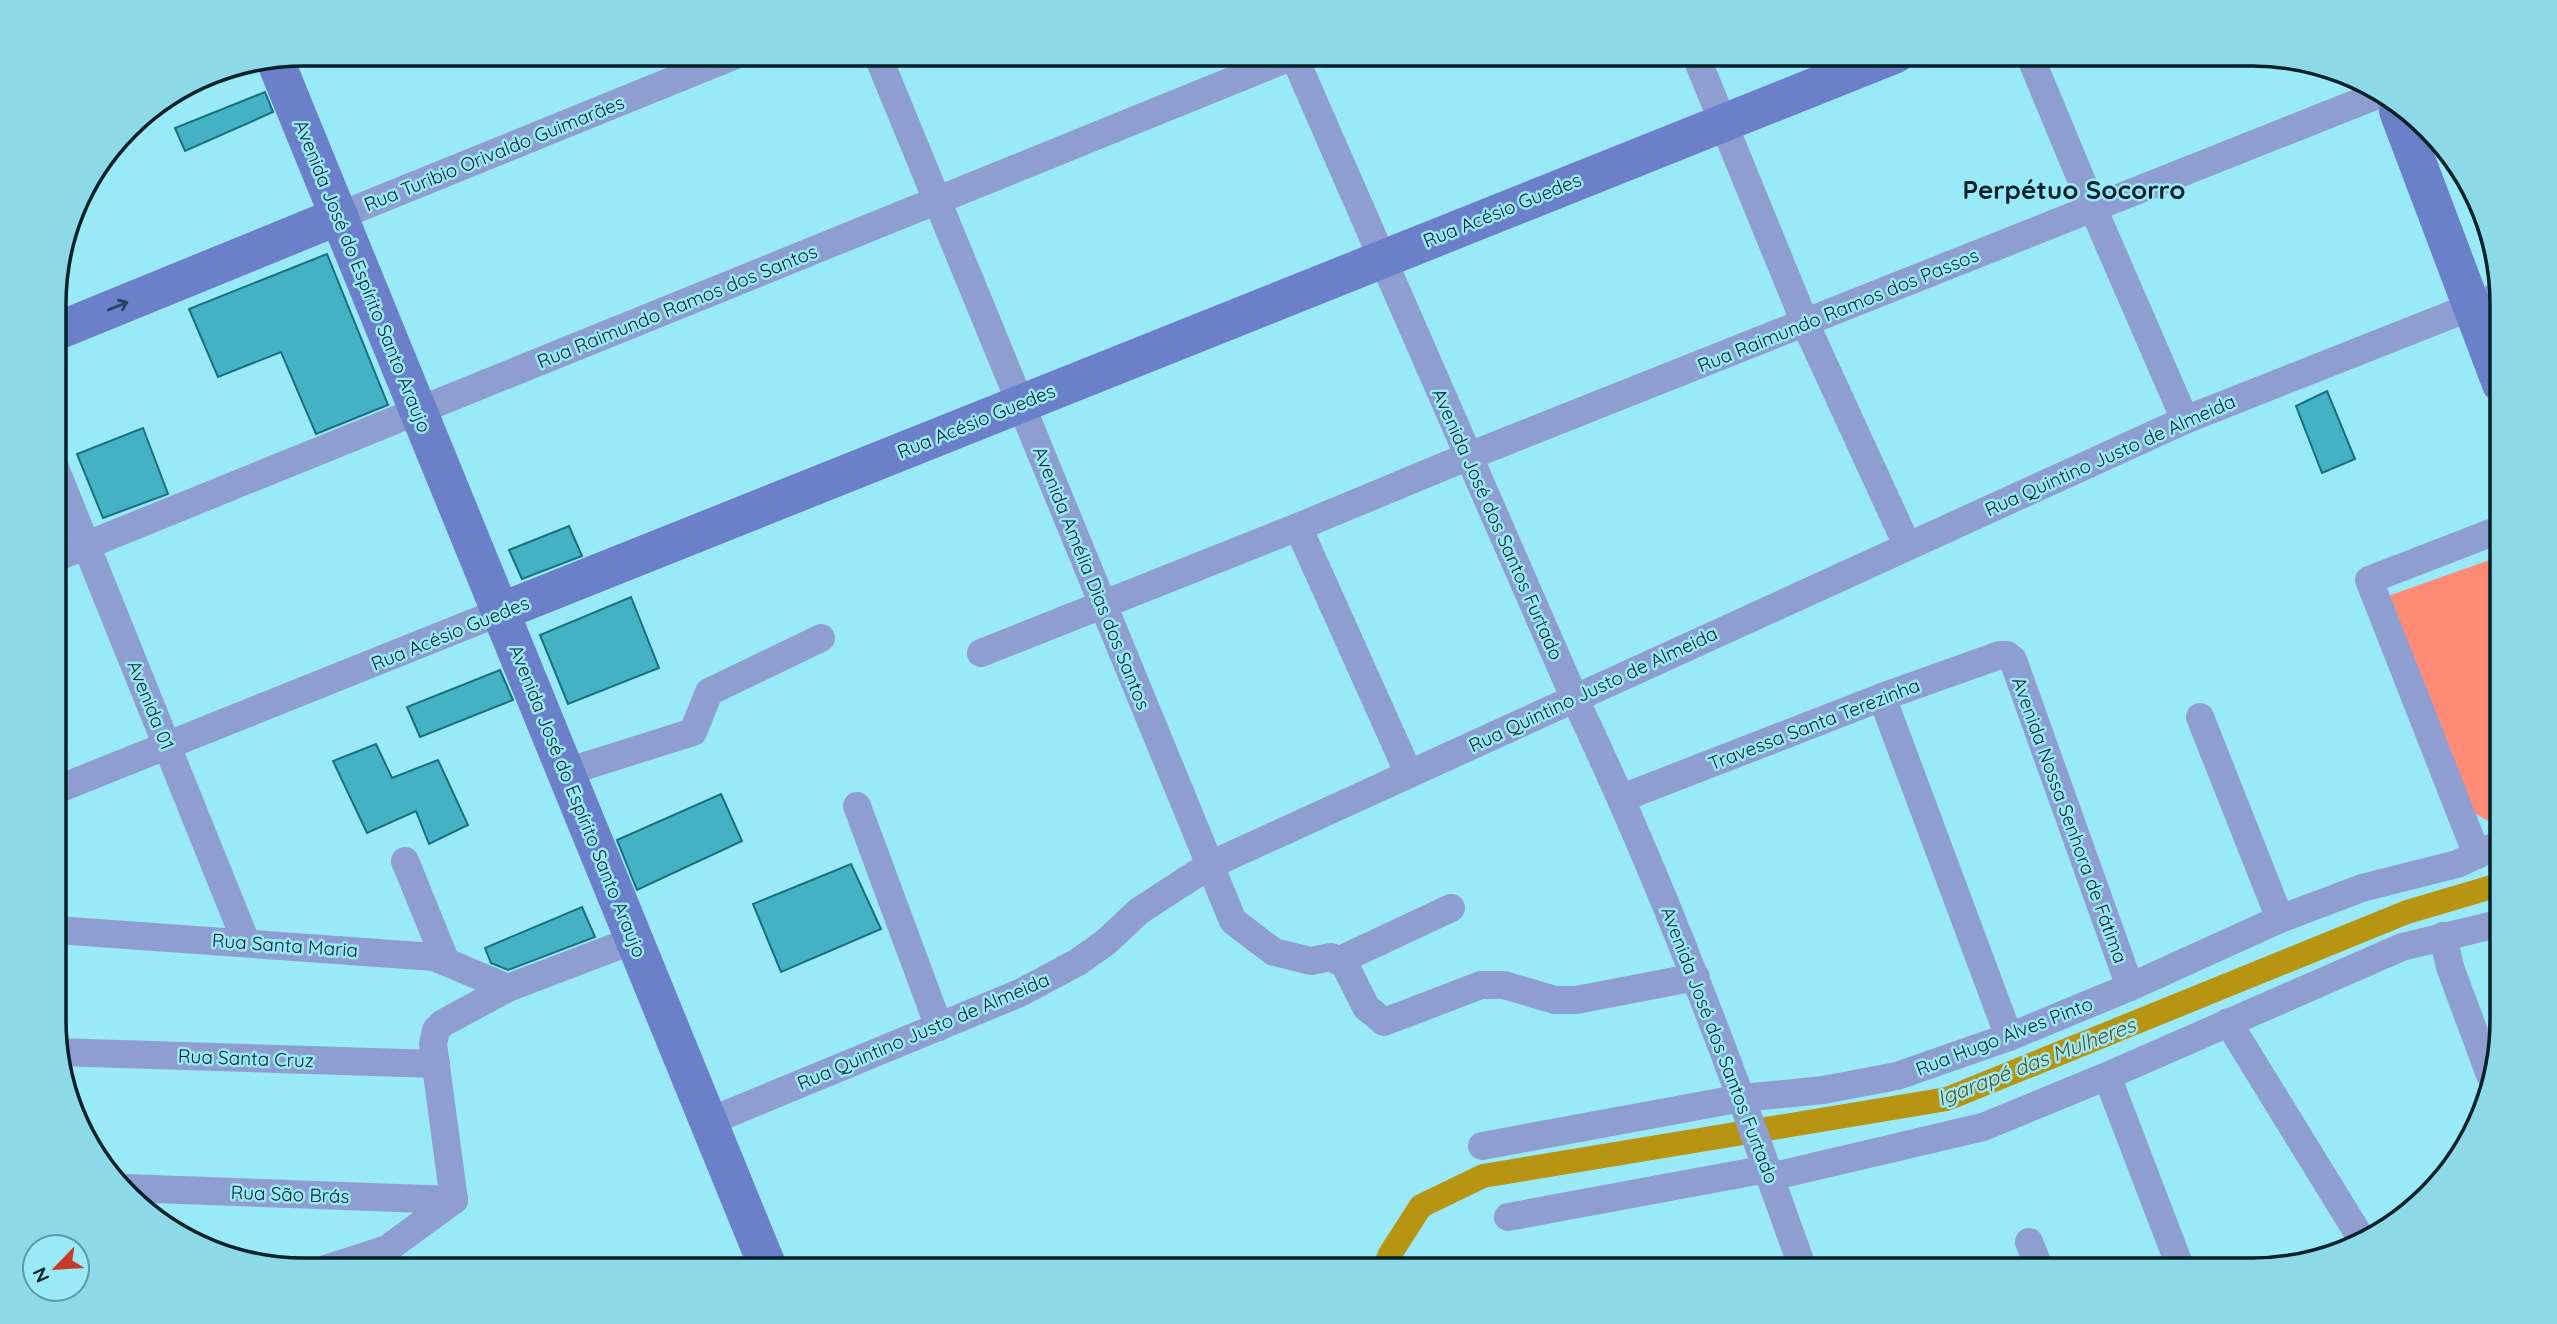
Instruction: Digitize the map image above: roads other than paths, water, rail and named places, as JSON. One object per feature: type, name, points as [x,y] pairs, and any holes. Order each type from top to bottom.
[{"type":"street","name":"Avenida José dos Santos Furtado","points":[[1300,66],[1574,697],[1622,797],[1696,977],[1799,1257]]},
{"type":"street","points":[[1700,66],[1805,323],[1907,545]]},
{"type":"street","name":"Rua Acésio Guedes","points":[[66,786],[1865,66]]},
{"type":"street","points":[[2034,66],[2185,420]]},
{"type":"street","name":"Rua Turibio Orivaldo Guimarães","points":[[67,327],[707,67]]},
{"type":"street","name":"Avenida Amélia Dias dos Santos","points":[[882,67],[1233,920],[1274,952],[1311,961],[1331,957],[1338,961]]},
{"type":"street","name":"Rua Raimundo Ramos dos Santos","points":[[67,553],[1267,67]]},
{"type":"street","name":"Avenida José do Espírito Santo Araujo","points":[[278,68],[764,1258]]},
{"type":"street","name":"Rua Raimundo Ramos dos Passos","points":[[981,653],[2371,98]]},
{"type":"street","points":[[2402,121],[2486,300],[2490,322]]},
{"type":"street","name":"Rua Quintino Justo de Almeida","points":[[708,1122],[1020,993],[1078,962],[1106,942],[1139,911],[1210,864],[2185,420],[2486,300]]},
{"type":"street","name":"Avenida 01","points":[[67,496],[246,942]]},
{"type":"street","points":[[1298,527],[1409,774]]},
{"type":"street","points":[[2477,855],[2369,580],[2490,533]]},
{"type":"street","points":[[566,772],[693,732],[709,692],[821,638]]},
{"type":"street","name":"Travessa Santa Terezinha","points":[[1622,797],[1882,697],[2000,654],[2007,655]]},
{"type":"street","name":"Avenida Nossa Senhora de Fátima","points":[[2007,655],[2013,660],[2130,987]]},
{"type":"street","points":[[1882,697],[2009,1037]]},
{"type":"street","points":[[2200,718],[2280,919]]},
{"type":"street","points":[[858,806],[939,1027]]},
{"type":"street","name":"Rua Hugo Alves Pinto","points":[[1482,1146],[1745,1106],[1897,1076],[2009,1037],[2130,987],[2280,919],[2362,888],[2457,864],[2490,849]]},
{"type":"street","points":[[405,861],[446,962]]},
{"type":"street","points":[[1338,961],[1451,908]]},
{"type":"street","points":[[1508,1217],[1983,1126],[2107,1076],[2402,947],[2490,926]]},
{"type":"street","name":"Rua Santa Maria","points":[[66,931],[434,957],[508,988]]},
{"type":"street","points":[[2443,936],[2450,967],[2486,1063]]},
{"type":"street","points":[[359,1258],[387,1249],[454,1200],[433,1044],[436,1030],[443,1023],[508,988],[635,940]]},
{"type":"street","points":[[1338,961],[1344,963],[1366,1007],[1384,1022],[1481,985],[1504,985],[1555,1000],[1576,1000],[1696,977]]},
{"type":"street","points":[[2228,1022],[2358,1233]]},
{"type":"street","name":"Rua Santa Cruz","points":[[69,1052],[436,1064]]},
{"type":"street","points":[[2107,1076],[2175,1257]]},
{"type":"street","name":"Rua São Brás","points":[[136,1188],[454,1200]]},
{"type":"street","points":[[2029,1242],[2035,1257]]},
{"type":"waterway","name":"Igarapé das Mulheres","points":[[1389,1257],[1421,1206],[1483,1176],[1947,1099],[2407,912],[2490,888]]},
{"type":"district","name":"Perpétuo Socorro","points":[[2074,189]]}]
